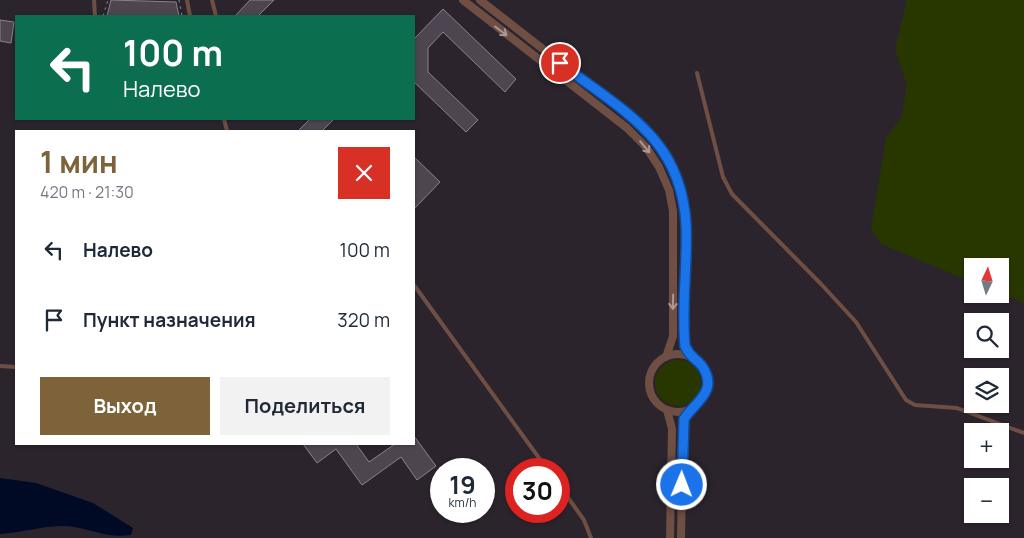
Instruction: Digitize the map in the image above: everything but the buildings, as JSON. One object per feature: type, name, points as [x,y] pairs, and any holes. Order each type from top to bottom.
[{"type":"street","points":[[463,0],[627,128],[646,147],[659,167],[669,190],[674,228],[673,336],[666,357]]},
{"type":"street","points":[[480,0],[643,127],[662,147],[676,171],[686,224],[684,336],[690,357]]},
{"type":"street","points":[[681,538],[684,419],[690,410],[700,403],[707,386],[703,369],[690,357],[678,354],[666,357],[653,369],[649,387],[657,403],[667,410],[678,412],[690,410]]},
{"type":"street","points":[[667,410],[672,429],[670,538]]},
{"type":"lane","points":[[94,0],[95,15]]},
{"type":"lane","points":[[187,0],[190,15]]},
{"type":"lane","points":[[212,0],[216,15]]},
{"type":"lane","points":[[697,74],[723,177],[732,194],[856,322],[906,400],[915,405],[957,408],[1024,433]]},
{"type":"lane","points":[[415,286],[539,458]]},
{"type":"lane","points":[[0,366],[15,367]]},
{"type":"lane","points":[[570,500],[584,520],[591,538]]},
{"type":"path","points":[[103,15],[108,0]]},
{"type":"path","points":[[179,0],[182,15]]},
{"type":"green space","points":[[907,0],[1024,0],[1024,303],[1009,297],[1009,258],[964,258],[964,279],[881,244],[871,229],[886,138],[901,118],[907,85],[895,49]]},
{"type":"green space","points":[[678,360],[691,364],[697,370],[701,383],[697,396],[691,402],[678,406],[665,402],[659,396],[655,383],[659,370],[665,364]]},
{"type":"water","points":[[0,478],[36,483],[93,503],[133,528],[131,535],[108,535],[65,526],[0,534]]},
{"type":"route","points":[[560,63],[643,127],[662,147],[676,171],[686,224],[685,346],[690,357],[700,364],[707,380],[704,398],[696,407],[690,410],[684,419],[682,485]]}]
